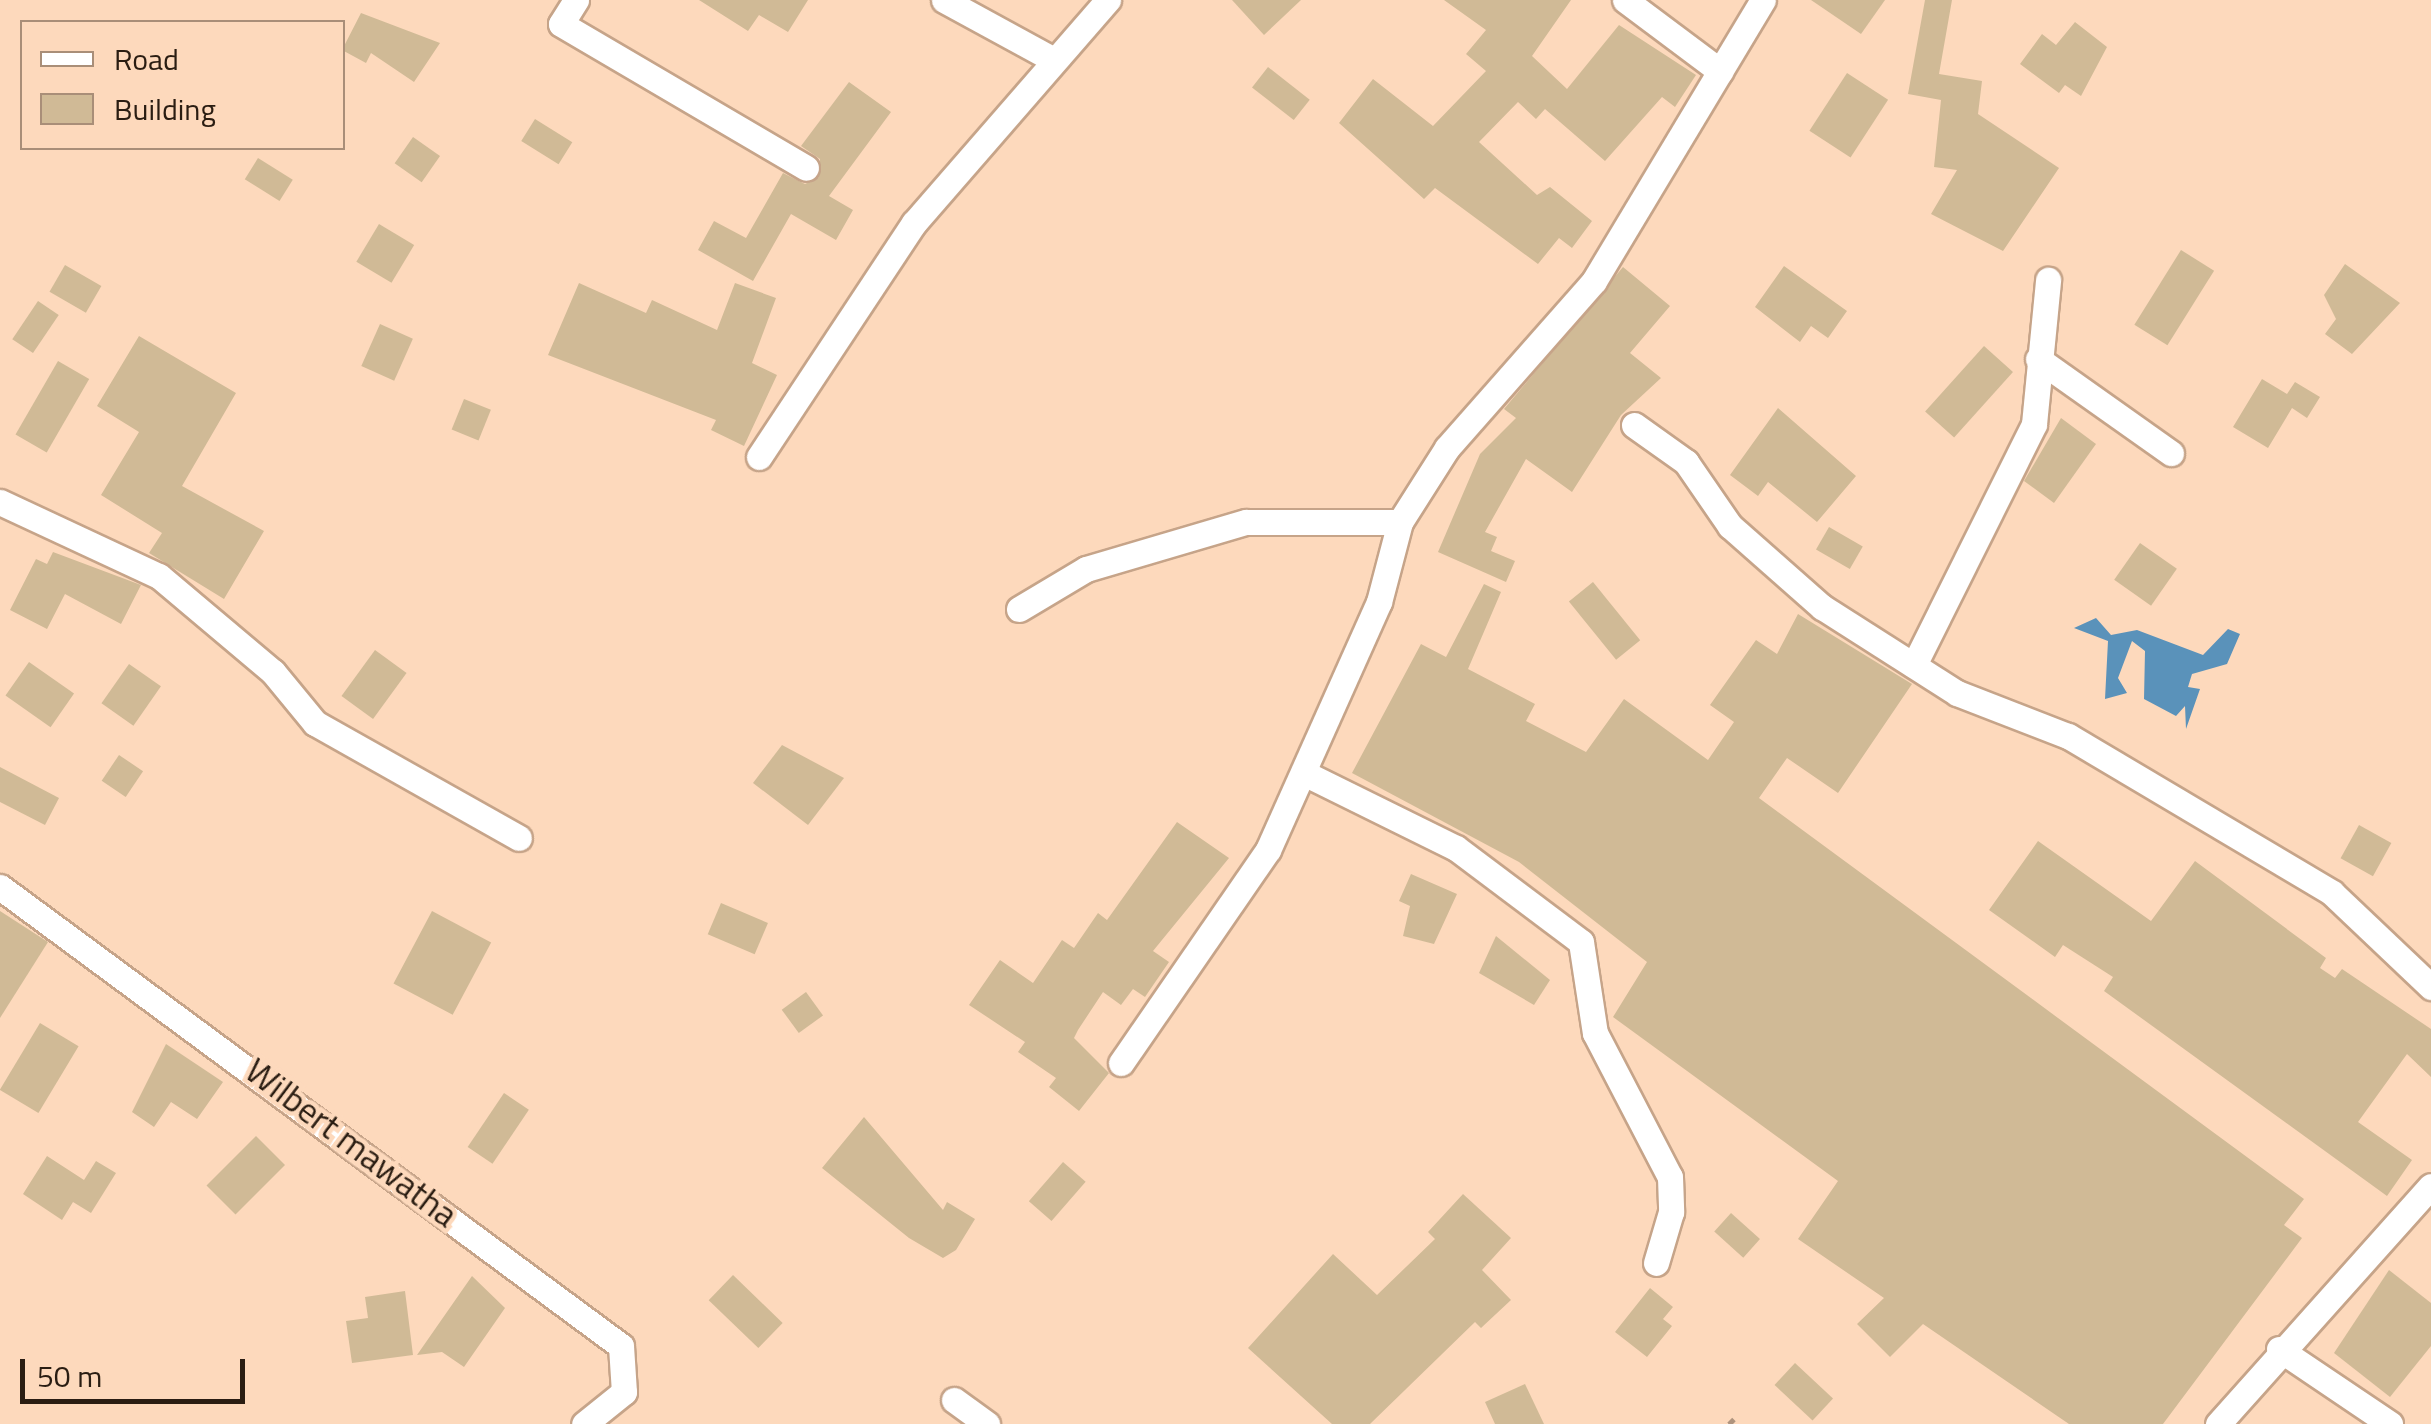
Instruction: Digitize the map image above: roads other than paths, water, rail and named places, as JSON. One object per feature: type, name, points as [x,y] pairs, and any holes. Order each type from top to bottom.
[{"type":"street","points":[[576,0],[561,24],[806,168]]},
{"type":"street","points":[[944,0],[1052,60]]},
{"type":"street","points":[[759,457],[914,223],[1108,0]]},
{"type":"street","points":[[1625,0],[1720,71]]},
{"type":"street","points":[[1121,1063],[1268,850],[1306,774],[1379,602],[1400,522],[1447,448],[1594,281],[1763,0]]},
{"type":"street","points":[[1914,665],[2034,424],[2048,280]]},
{"type":"street","points":[[2038,360],[2171,452]]},
{"type":"street","points":[[1634,425],[1686,462],[1730,526],[1822,607],[1914,665],[2068,736],[2332,893],[2431,987]]},
{"type":"street","points":[[0,502],[159,576],[273,672],[315,723],[520,838]]},
{"type":"street","points":[[1019,609],[1086,569],[1246,522],[1400,522]]},
{"type":"street","points":[[1306,774],[1456,848],[1581,942],[1595,1033],[1670,1176],[1671,1212],[1656,1263]]},
{"type":"street","name":"Wilbert mawatha","points":[[0,887],[621,1346],[624,1392],[584,1424]]},
{"type":"street","points":[[2218,1424],[2279,1350],[2431,1186]]},
{"type":"street","points":[[2279,1350],[2390,1424]]},
{"type":"street","points":[[954,1400],[987,1424]]},
{"type":"water","points":[[2096,618],[2111,635],[2137,630],[2203,655],[2228,629],[2240,634],[2227,664],[2192,674],[2188,687],[2200,689],[2186,729],[2185,706],[2176,716],[2144,699],[2145,651],[2132,641],[2118,678],[2127,693],[2105,699],[2108,641],[2074,628]]}]
